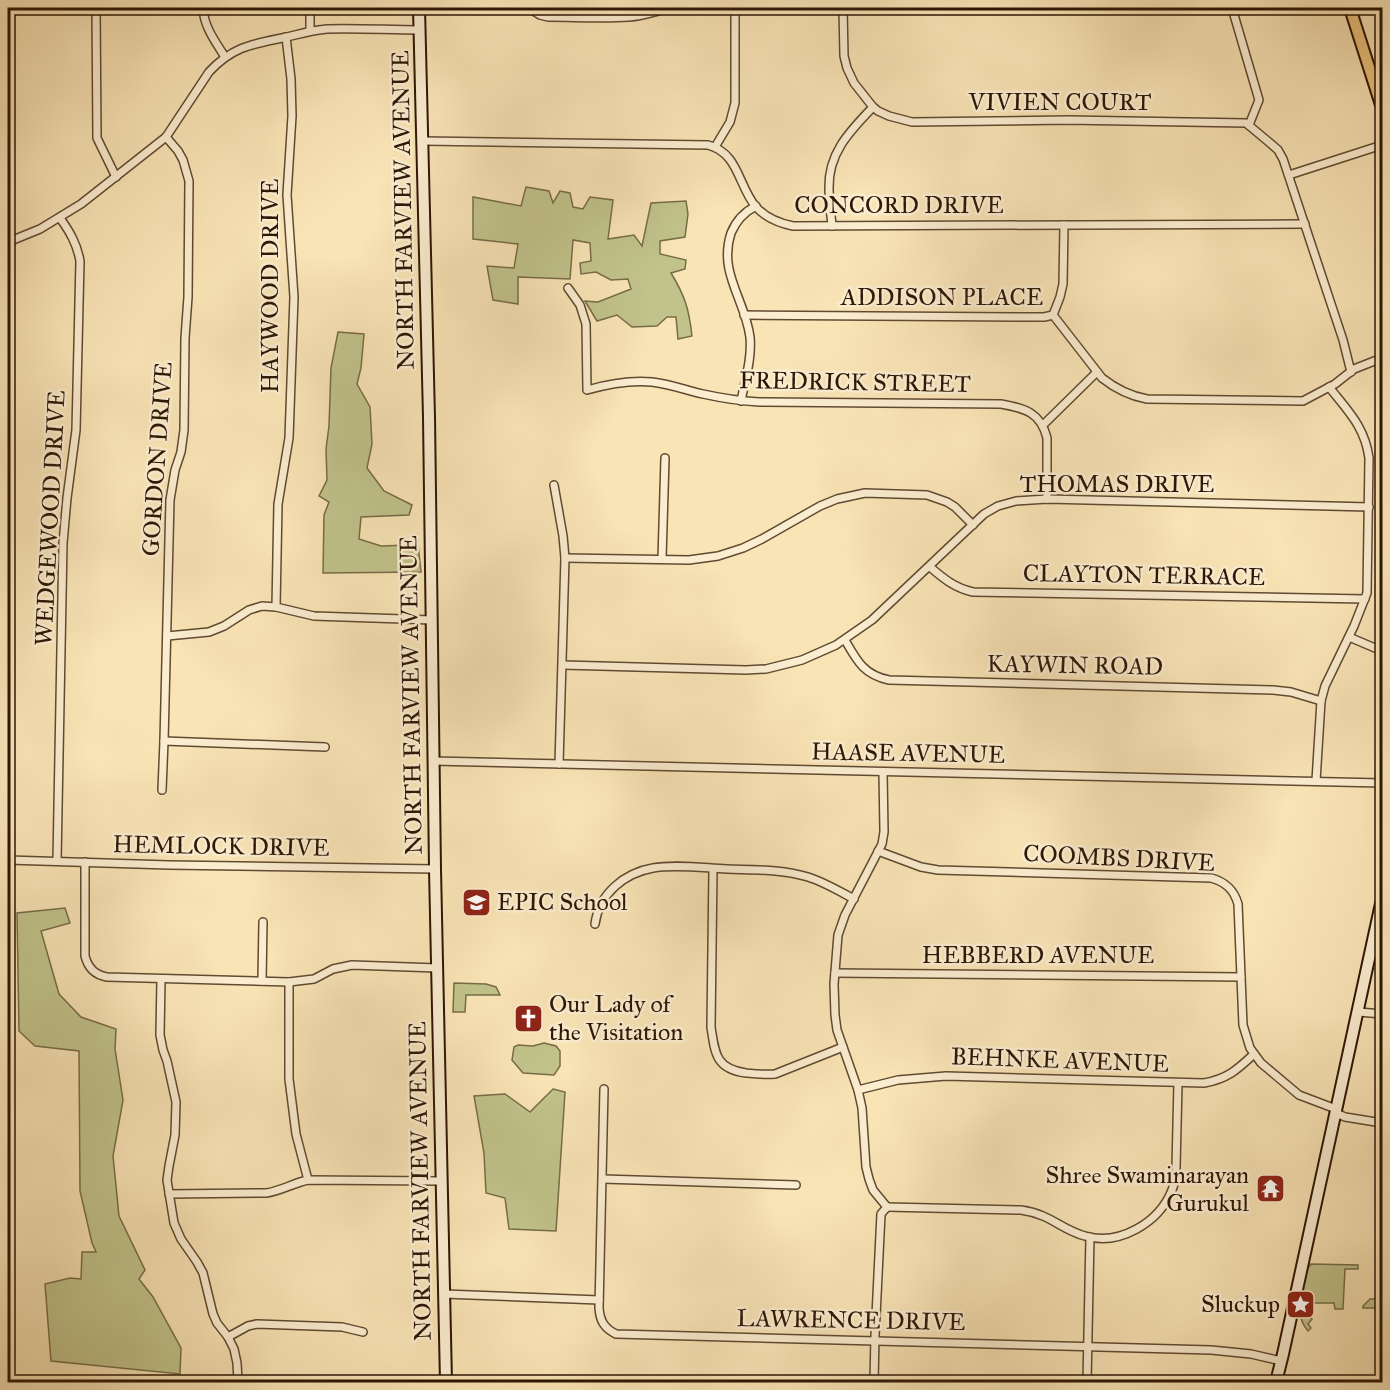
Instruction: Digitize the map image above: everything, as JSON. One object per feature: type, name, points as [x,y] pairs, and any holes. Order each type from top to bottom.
[{"type":"main road","points":[[1350,8],[1383,108]]},
{"type":"street","points":[[96,8],[97,138],[116,177]]},
{"type":"street","points":[[203,8],[207,29],[225,57]]},
{"type":"street","points":[[310,8],[310,31]]},
{"type":"street","name":"NORTH FARVIEW AVENUE","points":[[419,8],[446,1383]]},
{"type":"street","points":[[529,8],[548,17],[627,17],[670,8]]},
{"type":"street","points":[[599,8],[599,17]]},
{"type":"street","points":[[423,141],[708,145],[715,147],[730,123],[735,103],[735,8]]},
{"type":"street","points":[[832,226],[829,189],[832,164],[843,141],[873,107],[854,83],[847,68],[844,56],[843,8]]},
{"type":"street","points":[[1232,8],[1259,100],[1249,125],[1278,150],[1283,159],[1343,339],[1351,372]]},
{"type":"street","points":[[8,242],[60,218],[166,138],[209,72],[225,57],[244,47],[327,29],[419,30]]},
{"type":"street","name":"HAYWOOD DRIVE","points":[[276,607],[278,504],[289,438],[294,297],[287,195],[292,116],[291,79],[286,37]]},
{"type":"street","name":"VIVIEN COURT","points":[[873,107],[889,116],[912,122],[1066,120],[1246,123],[1249,125]]},
{"type":"street","name":"GORDON DRIVE","points":[[162,790],[170,500],[184,430],[184,338],[188,297],[189,181],[178,150],[166,138]]},
{"type":"street","points":[[1289,175],[1383,145]]},
{"type":"street","name":"CONCORD DRIVE","points":[[715,147],[730,159],[756,206],[773,220],[793,226],[1305,224]]},
{"type":"street","points":[[741,401],[751,348],[744,315],[730,277],[727,252],[737,221],[744,213],[756,206]]},
{"type":"street","name":"WEDGEWOOD DRIVE","points":[[57,861],[63,543],[76,430],[80,261],[75,242],[60,218]]},
{"type":"street","points":[[1053,315],[1063,284],[1064,225]]},
{"type":"street","name":"FREDRICK STREET","points":[[568,288],[580,305],[586,324],[587,390],[620,382],[652,382],[741,401],[1001,404],[1014,406],[1031,413],[1043,425]]},
{"type":"street","name":"ADDISON PLACE","points":[[744,315],[1028,317],[1053,315],[1097,372],[1124,393],[1148,399],[1303,401],[1351,372],[1383,358]]},
{"type":"street","points":[[1047,499],[1047,438],[1043,425],[1097,372]]},
{"type":"street","points":[[1316,781],[1321,701],[1325,686],[1367,593],[1369,458],[1359,426],[1329,387]]},
{"type":"street","points":[[662,559],[664,458]]},
{"type":"street","points":[[554,485],[565,558],[559,764]]},
{"type":"street","points":[[565,558],[689,560],[718,556],[762,539],[820,506],[866,492],[927,495],[955,507],[973,525]]},
{"type":"street","name":"THOMAS DRIVE","points":[[563,665],[746,670],[766,669],[802,660],[845,639],[872,620],[984,514],[998,506],[1023,500],[1369,507]]},
{"type":"street","name":"CLAYTON TERRACE","points":[[930,567],[953,585],[973,592],[1365,599]]},
{"type":"street","points":[[167,636],[209,632],[224,626],[249,610],[262,606],[314,616],[432,620]]},
{"type":"street","points":[[1349,637],[1383,651]]},
{"type":"street","name":"KAYWIN ROAD","points":[[845,639],[864,669],[880,678],[890,680],[1273,690],[1291,692],[1321,701]]},
{"type":"street","points":[[164,741],[325,747]]},
{"type":"street","name":"HAASE AVENUE","points":[[433,761],[1383,783]]},
{"type":"street","points":[[883,772],[884,832],[878,851],[845,915],[838,935],[835,1015],[837,1030],[862,1108],[866,1167],[869,1179],[873,1190],[887,1207],[1021,1210],[1042,1215],[1075,1233],[1090,1238],[1115,1237],[1138,1228],[1149,1221],[1166,1202],[1172,1190],[1175,1178],[1178,1083]]},
{"type":"street","name":"COOMBS DRIVE","points":[[878,851],[912,864],[938,870],[1219,880],[1232,890],[1238,904],[1243,1025],[1245,1037],[1254,1054],[1274,1075],[1299,1095],[1346,1117],[1383,1123]]},
{"type":"street","name":"HEMLOCK DRIVE","points":[[8,860],[435,869]]},
{"type":"street","points":[[86,862],[85,956],[95,973],[107,977],[289,981],[314,979],[333,969],[352,965],[437,968]]},
{"type":"street","points":[[595,924],[600,903],[621,881],[643,870],[664,867],[796,874],[822,882],[854,899]]},
{"type":"street","points":[[713,868],[711,1027],[712,1039],[722,1063],[734,1071],[775,1074],[843,1047]]},
{"type":"street","points":[[1276,1383],[1383,899]]},
{"type":"street","points":[[262,981],[263,922]]},
{"type":"street","name":"HEBBERD AVENUE","points":[[835,973],[1241,976]]},
{"type":"street","points":[[162,979],[160,1035],[173,1084],[176,1118],[168,1180],[174,1223],[202,1273],[217,1323],[234,1349],[238,1383]]},
{"type":"street","points":[[289,981],[289,1079],[296,1134],[308,1180]]},
{"type":"street","points":[[1359,1012],[1383,1014]]},
{"type":"street","name":"BEHNKE AVENUE","points":[[858,1090],[898,1080],[946,1076],[1204,1083],[1226,1077],[1254,1054]]},
{"type":"street","name":"LAWRENCE DRIVE","points":[[604,1089],[599,1300],[601,1322],[605,1328],[616,1334],[1231,1351],[1281,1361]]},
{"type":"street","points":[[603,1179],[796,1185]]},
{"type":"street","points":[[169,1194],[266,1193],[308,1180],[441,1181]]},
{"type":"street","points":[[874,1383],[881,1214],[887,1207]]},
{"type":"street","points":[[1087,1383],[1090,1238]]},
{"type":"street","points":[[444,1294],[599,1300]]},
{"type":"street","points":[[228,1337],[248,1326],[257,1324],[342,1327],[363,1332]]},
{"type":"green space","points":[[526,187],[549,191],[553,203],[560,191],[570,193],[573,207],[583,209],[590,197],[613,200],[608,239],[634,235],[642,246],[651,203],[686,201],[688,214],[685,237],[660,241],[660,254],[686,260],[685,269],[671,273],[686,303],[692,336],[678,339],[676,317],[667,317],[657,326],[632,327],[617,315],[597,321],[585,301],[598,302],[631,289],[628,279],[611,280],[596,272],[581,274],[580,263],[591,261],[590,243],[573,240],[570,279],[518,277],[518,304],[493,300],[487,266],[514,268],[518,244],[473,239],[473,197],[521,206]]},
{"type":"green space","points":[[338,332],[364,334],[357,384],[370,407],[372,444],[367,468],[384,491],[412,505],[409,515],[361,517],[359,539],[381,546],[408,545],[417,535],[421,572],[323,573],[324,515],[329,502],[319,496],[327,480],[326,449],[331,368]]},
{"type":"green space","points":[[65,908],[70,923],[41,931],[59,994],[81,1017],[116,1029],[115,1049],[123,1100],[113,1156],[119,1216],[145,1270],[139,1279],[153,1297],[181,1348],[180,1374],[51,1361],[45,1284],[70,1278],[81,1279],[82,1252],[96,1252],[80,1191],[79,1051],[35,1046],[19,1031],[17,913]]},
{"type":"green space","points":[[454,983],[486,984],[496,987],[500,995],[466,995],[465,1012],[453,1012]]},
{"type":"green space","points":[[544,1043],[556,1046],[560,1051],[560,1066],[554,1075],[523,1073],[512,1060],[514,1047]]},
{"type":"green space","points":[[553,1089],[565,1092],[556,1231],[509,1229],[505,1198],[486,1193],[484,1153],[474,1096],[505,1094],[530,1112]]},
{"type":"green space","points":[[1311,1264],[1358,1265],[1358,1269],[1345,1269],[1343,1309],[1335,1309],[1334,1303],[1309,1303],[1309,1316],[1312,1319],[1308,1324],[1311,1328],[1308,1331],[1303,1324],[1300,1300]]},
{"type":"green space","points":[[1370,1299],[1382,1299],[1382,1308],[1363,1308]]},
{"type":"place","name":"EPIC School","points":[[476,902]]},
{"type":"place","name":"Our Lady of the Visitation","points":[[528,1018]]},
{"type":"place","name":"Shree Swaminarayan Gurukul","points":[[1270,1189]]},
{"type":"place","name":"Sluckup","points":[[1301,1304]]}]
